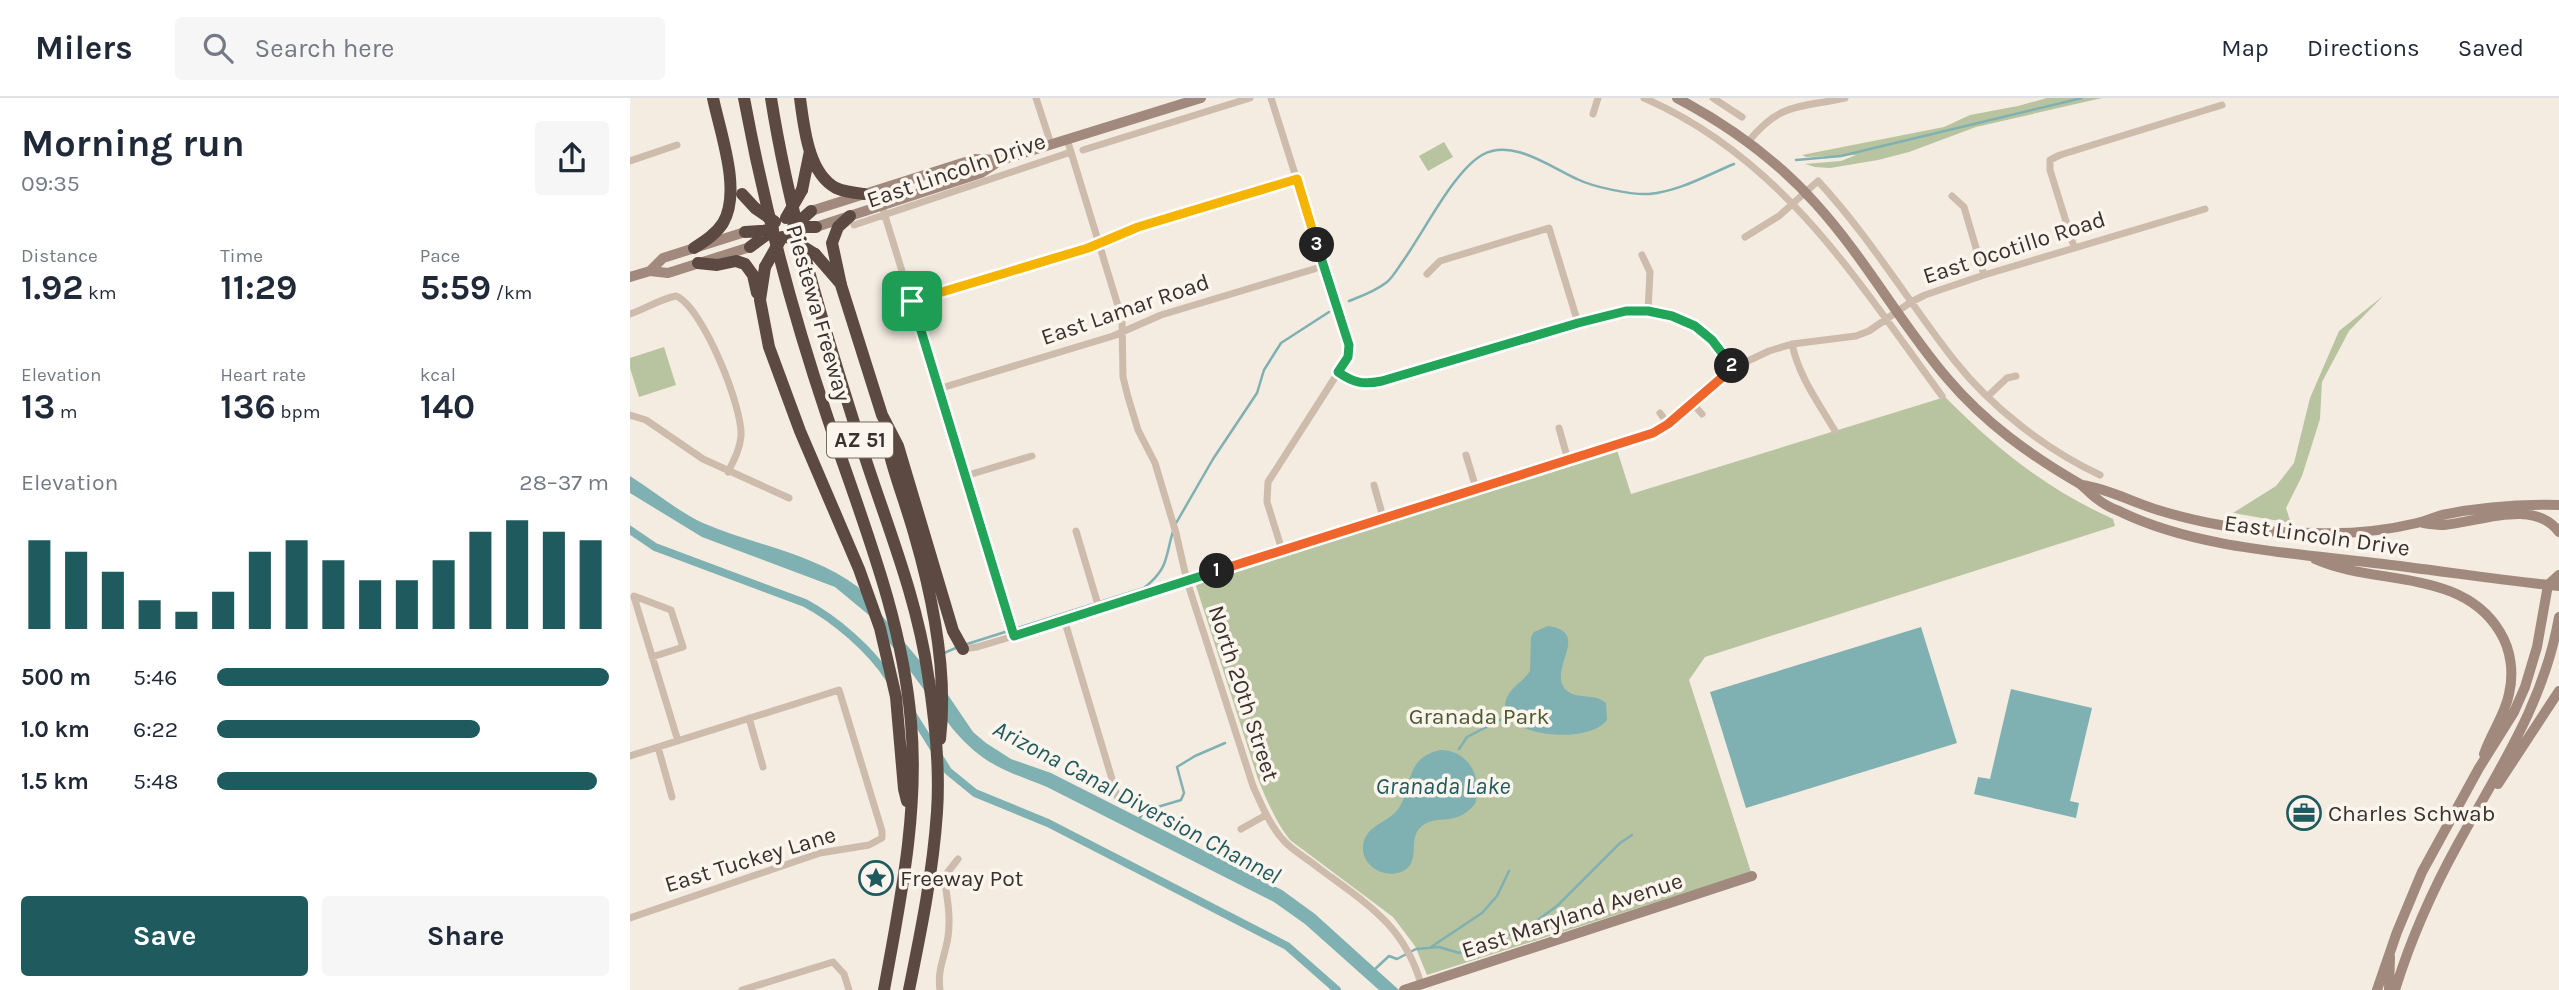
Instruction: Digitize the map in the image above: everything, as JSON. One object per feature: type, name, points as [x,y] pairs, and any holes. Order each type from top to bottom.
[{"type":"highway","points":[[694,248],[716,232],[725,219],[729,201],[730,178],[713,98]]},
{"type":"highway","name":"Piestewa Freeway","points":[[744,98],[786,285],[890,605],[906,683],[914,768],[911,815],[884,990]]},
{"type":"highway","name":"Piestewa Freeway","points":[[771,98],[807,266],[919,625],[929,676],[938,798],[926,903],[909,990]]},
{"type":"highway","points":[[800,98],[810,151],[819,171],[830,184],[842,190],[864,194]]},
{"type":"highway","points":[[760,300],[765,267],[802,190],[810,151]]},
{"type":"highway","points":[[730,178],[755,208],[815,254],[841,285]]},
{"type":"highway","points":[[750,247],[811,211]]},
{"type":"highway","points":[[852,221],[838,227],[832,243],[841,285],[882,415],[887,449],[925,572],[937,635],[942,720],[937,764]]},
{"type":"highway","points":[[745,232],[816,227]]},
{"type":"highway","points":[[698,263],[717,265],[736,261],[745,264],[751,271],[769,347],[880,628],[893,683],[904,789],[911,815]]},
{"type":"highway","points":[[882,415],[898,446],[953,631],[963,649]]},
{"type":"main road","points":[[816,227],[852,221],[883,211],[981,173],[1001,160],[1201,98]]},
{"type":"main road","name":"East Lincoln Drive","points":[[1676,98],[1748,142],[1804,192],[1843,238],[1949,380],[2018,446],[2082,485],[2096,499],[2120,512],[2178,532],[2229,543],[2553,586]]},
{"type":"main road","points":[[811,211],[975,159],[1001,160]]},
{"type":"main road","points":[[650,271],[663,258],[745,232]]},
{"type":"main road","points":[[630,277],[650,271],[668,273],[750,247]]},
{"type":"main road","name":"East Lincoln Drive","points":[[2082,485],[2103,488],[2183,517],[2241,528],[2340,533],[2420,523],[2439,516],[2507,505],[2559,505]]},
{"type":"main road","points":[[2420,523],[2442,525],[2526,514],[2547,521],[2559,532]]},
{"type":"main road","points":[[2305,554],[2336,569],[2455,592],[2476,604],[2488,615],[2506,645],[2511,678],[2505,709],[2489,740],[2479,768]]},
{"type":"main road","points":[[2377,990],[2422,872],[2479,768],[2508,722],[2525,687],[2553,586],[2559,575]]},
{"type":"main road","points":[[2395,990],[2433,891],[2538,695],[2551,655],[2559,617]]},
{"type":"main road","points":[[2480,807],[2504,776],[2559,691]]},
{"type":"main road","name":"East Maryland Avenue","points":[[1404,990],[1752,876]]},
{"type":"main road","points":[[2389,953],[2402,948],[2413,939]]},
{"type":"main road","points":[[2389,953],[2389,990]]},
{"type":"street","points":[[1036,98],[1051,144]]},
{"type":"street","name":"East Lincoln Drive","points":[[1083,150],[1250,98]]},
{"type":"street","points":[[1272,98],[1349,345],[1348,357],[1268,482],[1267,502],[1282,550]]},
{"type":"street","points":[[1593,114],[1598,98]]},
{"type":"street","points":[[1644,98],[1684,117],[1717,138],[1794,203],[1839,256],[1942,396]]},
{"type":"street","points":[[1713,98],[1742,117]]},
{"type":"street","points":[[1748,142],[1766,121],[1779,112],[1845,98]]},
{"type":"street","points":[[2074,247],[2050,170],[2050,160],[2222,105]]},
{"type":"street","name":"North 20th Street","points":[[1067,139],[1097,245],[1122,320],[1123,377],[1128,397],[1138,430],[1155,463],[1187,581],[1253,786],[1266,815],[1287,844],[1391,925],[1409,953],[1421,985]]},
{"type":"street","points":[[630,161],[677,145]]},
{"type":"street","name":"East Lincoln Drive","points":[[883,211],[1071,152]]},
{"type":"street","points":[[912,301],[1097,245],[1138,227],[1297,179]]},
{"type":"street","points":[[1745,237],[1770,222],[1818,181],[1842,208],[1955,361],[1988,396],[2040,439],[2100,475]]},
{"type":"street","points":[[1952,196],[1964,207],[1984,275]]},
{"type":"street","name":"East Ocotillo Road","points":[[963,649],[1014,636],[1653,433],[1668,424],[1733,368],[1769,351],[1792,344],[1856,336],[1869,331],[1911,302],[1984,275],[2205,209]]},
{"type":"street","points":[[883,211],[1014,636]]},
{"type":"street","points":[[1427,274],[1440,261],[1549,228],[1578,323]]},
{"type":"street","points":[[1507,231],[1510,240]]},
{"type":"street","points":[[1642,255],[1650,272],[1648,311]]},
{"type":"street","name":"East Lamar Road","points":[[938,389],[1324,266]]},
{"type":"street","points":[[631,312],[676,296],[689,305],[704,325],[732,397],[741,435],[737,454],[728,472]]},
{"type":"street","points":[[1338,372],[1352,381],[1366,384],[1612,313],[1648,311],[1672,316],[1695,326],[1712,340],[1733,368]]},
{"type":"street","points":[[1792,344],[1803,378],[1835,431]]},
{"type":"street","points":[[1988,396],[2007,378],[2016,376]]},
{"type":"street","points":[[1692,403],[1702,414]]},
{"type":"street","points":[[1660,412],[1668,424]]},
{"type":"street","points":[[630,415],[646,420],[685,448],[728,472],[789,498]]},
{"type":"street","points":[[1559,428],[1568,460]]},
{"type":"street","points":[[1466,455],[1476,488]]},
{"type":"street","points":[[965,476],[1032,456]]},
{"type":"street","points":[[2082,485],[2088,470]]},
{"type":"street","points":[[1374,485],[1383,517]]},
{"type":"street","points":[[1076,531],[1099,608]]},
{"type":"street","points":[[632,596],[671,610],[683,647],[652,657]]},
{"type":"street","points":[[632,596],[678,741]]},
{"type":"street","points":[[1064,619],[1118,799]]},
{"type":"street","name":"East Tuckey Lane","points":[[630,918],[820,853],[869,845],[882,838],[881,826],[839,690],[749,719]]},
{"type":"street","points":[[630,756],[749,719],[763,767]]},
{"type":"street","points":[[658,747],[672,797]]},
{"type":"street","name":"North 20th Street","points":[[1241,829],[1266,815]]},
{"type":"street","points":[[940,990],[938,972],[949,926],[944,877],[958,859]]},
{"type":"street","points":[[742,990],[833,962],[844,974],[849,990]]},
{"type":"green space","points":[[2047,98],[2102,98],[1976,127],[1909,152],[1878,160],[1830,168],[1805,164],[1841,161],[1856,155],[1802,155],[1944,127],[1970,115]]},
{"type":"green space","points":[[1444,142],[1453,157],[1428,171],[1419,156]]},
{"type":"green space","points":[[2383,296],[2349,331],[2322,382],[2320,419],[2302,476],[2286,508],[2291,523],[2233,513],[2276,486],[2294,463],[2310,398],[2339,331]]},
{"type":"green space","points":[[664,347],[676,385],[639,397],[630,368],[630,358]]},
{"type":"green space","name":"Granada Park","points":[[1945,397],[2003,451],[2066,495],[2113,519],[2115,526],[1705,657],[1689,680],[1751,872],[1427,975],[1415,946],[1393,917],[1290,840],[1285,833],[1258,779],[1196,586],[1198,582],[1617,450],[1631,494]]},
{"type":"water","points":[[630,476],[703,523],[803,558],[841,575],[858,587],[946,692],[973,732],[986,743],[1011,759],[1051,773],[1282,890],[1315,914],[1399,990],[1379,990],[1305,924],[1274,902],[984,758],[952,728],[870,616],[835,587],[702,537],[630,493]]},
{"type":"water","name":"Granada Lake","points":[[1548,626],[1567,635],[1567,652],[1561,671],[1561,681],[1565,689],[1574,695],[1596,698],[1606,703],[1607,720],[1597,728],[1582,733],[1545,734],[1514,722],[1506,713],[1508,695],[1530,671],[1531,637],[1534,632]]},
{"type":"water","points":[[1921,627],[1957,743],[1746,808],[1710,692]]},
{"type":"water","points":[[2011,689],[2092,708],[2070,801],[2079,803],[2076,818],[1974,794],[1978,777],[1990,779]]},
{"type":"water","name":"Granada Lake","points":[[1440,750],[1459,755],[1471,767],[1477,785],[1475,804],[1461,816],[1435,820],[1422,826],[1415,837],[1413,857],[1408,868],[1393,874],[1377,870],[1366,860],[1363,852],[1366,836],[1399,808],[1415,766],[1421,759]]},
{"type":"waterway","points":[[1796,160],[1841,156],[2082,98]]},
{"type":"waterway","points":[[1349,301],[1374,291],[1389,280],[1450,188],[1471,163],[1482,155],[1506,150],[1519,152],[1584,182],[1641,194],[1682,186],[1734,164]]},
{"type":"waterway","points":[[1175,525],[1213,459],[1257,393],[1264,370],[1281,343],[1329,312]]},
{"type":"waterway","points":[[630,530],[655,547],[805,603],[851,636],[872,656],[889,678]]},
{"type":"waterway","points":[[964,645],[1144,588],[1162,568],[1173,531]]},
{"type":"waterway","points":[[944,653],[958,647]]},
{"type":"waterway","points":[[913,715],[948,771],[975,793],[1048,823],[1287,946],[1337,990]]},
{"type":"waterway","points":[[1459,749],[1467,737],[1508,716]]},
{"type":"waterway","name":"Arizona Canal Diversion Channel","points":[[1138,821],[1144,811],[1181,800],[1184,793],[1177,767],[1225,743]]},
{"type":"waterway","points":[[1374,970],[1389,956],[1397,959],[1416,949],[1439,947],[1459,953],[1525,929],[1557,906],[1620,843],[1632,835]]},
{"type":"waterway","points":[[1431,947],[1482,913],[1497,896],[1509,871]]},
{"type":"place","name":"Charles Schwab","points":[[2304,813]]},
{"type":"place","name":"Freeway Pot","points":[[876,878]]},
{"type":"route","points":[[1297,179],[1349,345],[1348,357],[1338,372],[1352,381],[1366,384],[1382,381],[1626,311],[1648,311],[1672,316],[1695,326],[1712,340],[1733,368],[1668,424],[1653,433],[1014,636],[912,301],[1088,248],[1138,227],[1297,179]]}]
